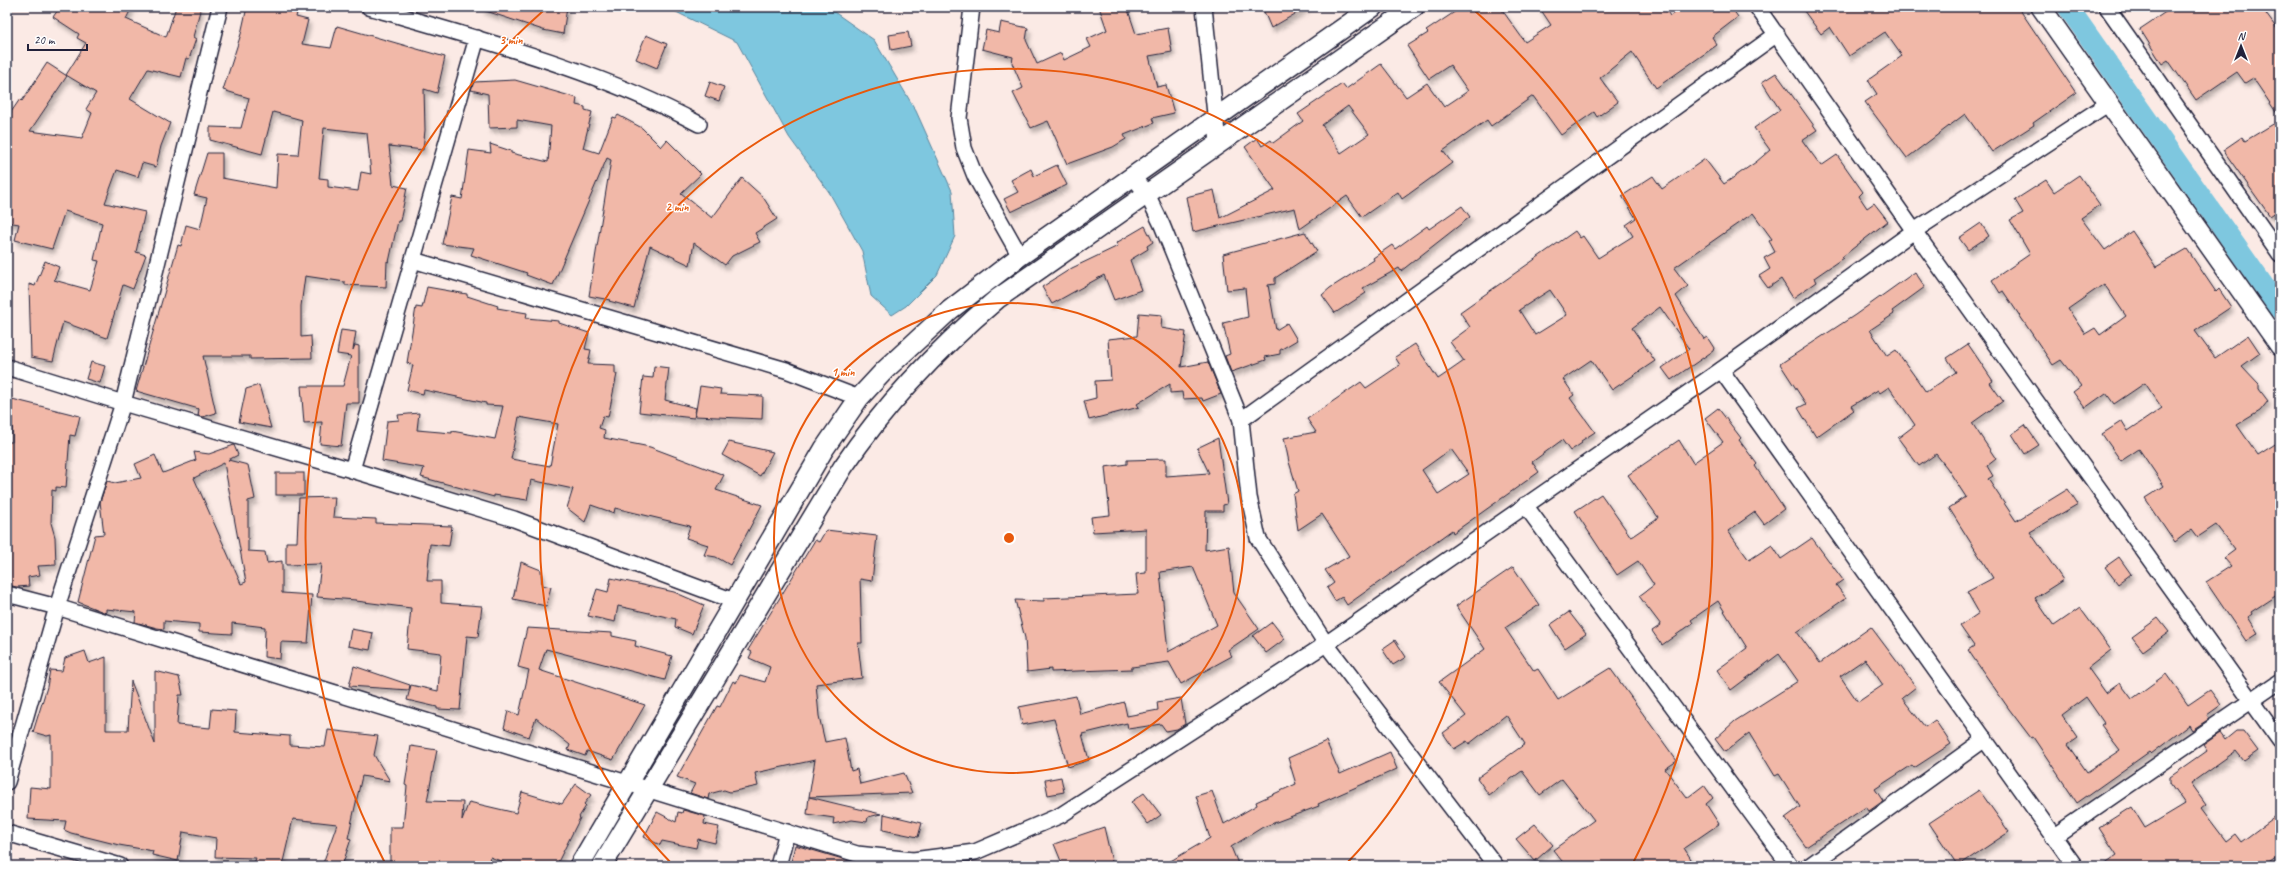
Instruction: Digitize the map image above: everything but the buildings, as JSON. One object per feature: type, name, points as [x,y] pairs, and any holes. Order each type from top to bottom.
[{"type":"street","points":[[7,782],[56,607],[123,403],[220,7]]},
{"type":"street","points":[[369,7],[477,38],[630,90],[699,124]]},
{"type":"street","points":[[972,7],[959,118],[964,148],[975,176],[1020,256]]},
{"type":"street","points":[[1204,7],[1218,143]]},
{"type":"street","points":[[579,866],[824,449],[859,398],[885,370],[950,310],[1020,256],[1373,7]]},
{"type":"street","points":[[602,866],[843,467],[867,430],[900,390],[961,329],[997,300],[1218,143],[1414,7]]},
{"type":"street","points":[[1758,7],[1914,231],[2280,741]]},
{"type":"street","points":[[2041,7],[2280,346]]},
{"type":"street","points":[[2107,7],[2278,248]]},
{"type":"street","points":[[1241,420],[1777,34]]},
{"type":"street","points":[[352,470],[477,38]]},
{"type":"street","points":[[7,594],[56,607],[788,832],[858,860],[913,860],[974,852],[1061,815],[1326,644],[1721,370],[1914,231],[2109,103]]},
{"type":"street","points":[[1133,176],[1147,194],[1162,225],[1195,301],[1241,420],[1249,497],[1258,538],[1326,644],[1496,866]]},
{"type":"street","points":[[413,260],[786,370],[859,398]]},
{"type":"street","points":[[7,367],[514,519],[734,601]]},
{"type":"street","points":[[1721,370],[2075,866]]},
{"type":"street","points":[[1525,505],[1790,866]]},
{"type":"street","points":[[2053,837],[2280,681]]},
{"type":"street","points":[[1809,866],[1985,739]]},
{"type":"street","points":[[778,866],[788,832]]},
{"type":"street","points":[[7,834],[120,866]]},
{"type":"water","points":[[666,7],[827,7],[874,40],[916,111],[952,191],[955,236],[937,275],[906,306],[892,315],[871,296],[862,251],[829,192],[789,137],[737,42]]},
{"type":"waterway","points":[[2068,7],[2280,309]]}]
